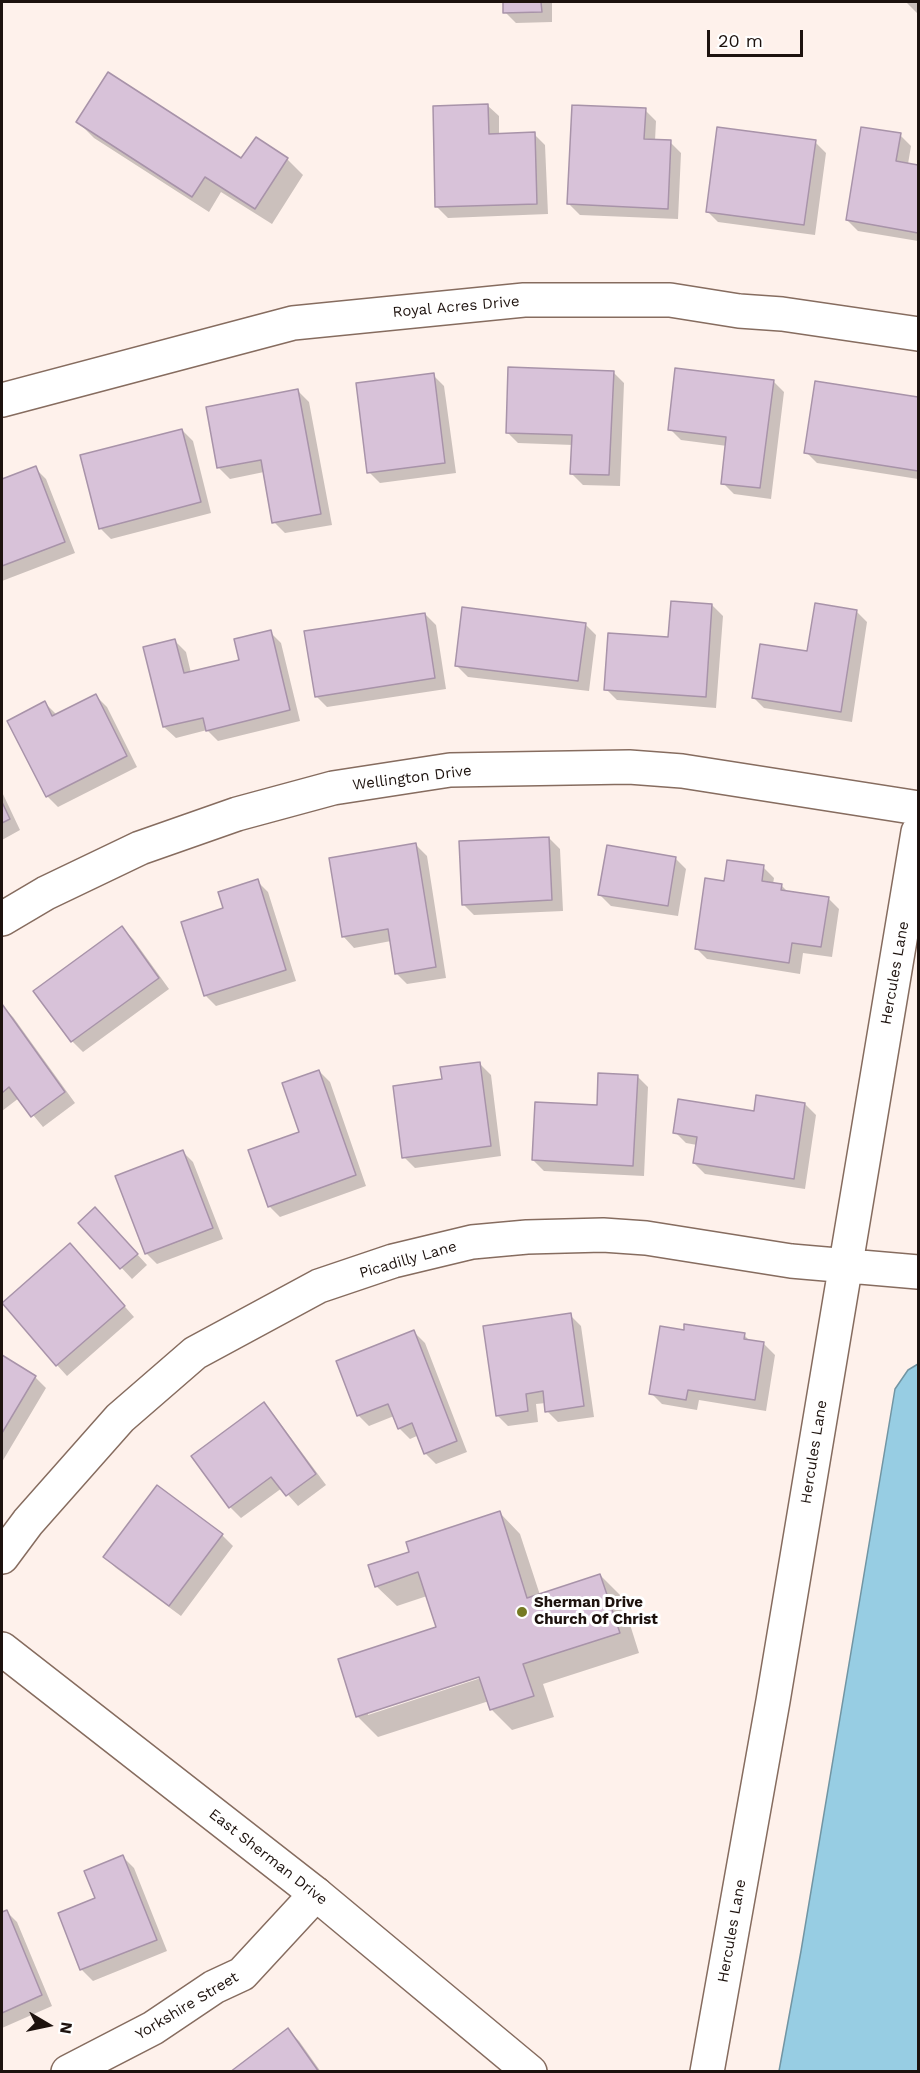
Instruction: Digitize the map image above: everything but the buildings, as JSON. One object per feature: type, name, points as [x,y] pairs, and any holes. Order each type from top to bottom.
[{"type":"street","name":"Royal Acres Drive","points":[[2,400],[293,322],[524,300],[670,300],[918,334]]},
{"type":"street","name":"Wellington Drive","points":[[2,919],[46,893],[140,848],[237,814],[333,788],[450,770],[629,767],[682,771],[918,808]]},
{"type":"street","name":"Hercules Lane","points":[[707,2072],[771,1712],[918,832]]},
{"type":"street","name":"Picadilly Lane","points":[[2,1557],[28,1522],[120,1418],[195,1353],[319,1286],[393,1261],[472,1242],[527,1237],[603,1235],[646,1238],[791,1261],[918,1272]]},
{"type":"street","name":"East Sherman Drive","points":[[2,1649],[315,1894],[530,2072]]},
{"type":"street","name":"Yorkshire Street","points":[[68,2072],[153,2028],[214,1988],[242,1974],[315,1894]]},
{"type":"water","points":[[918,1364],[918,2071],[779,2071],[895,1389],[908,1370]]},
{"type":"place","name":"Sherman Drive Church Of Christ","points":[[522,1612]]}]
